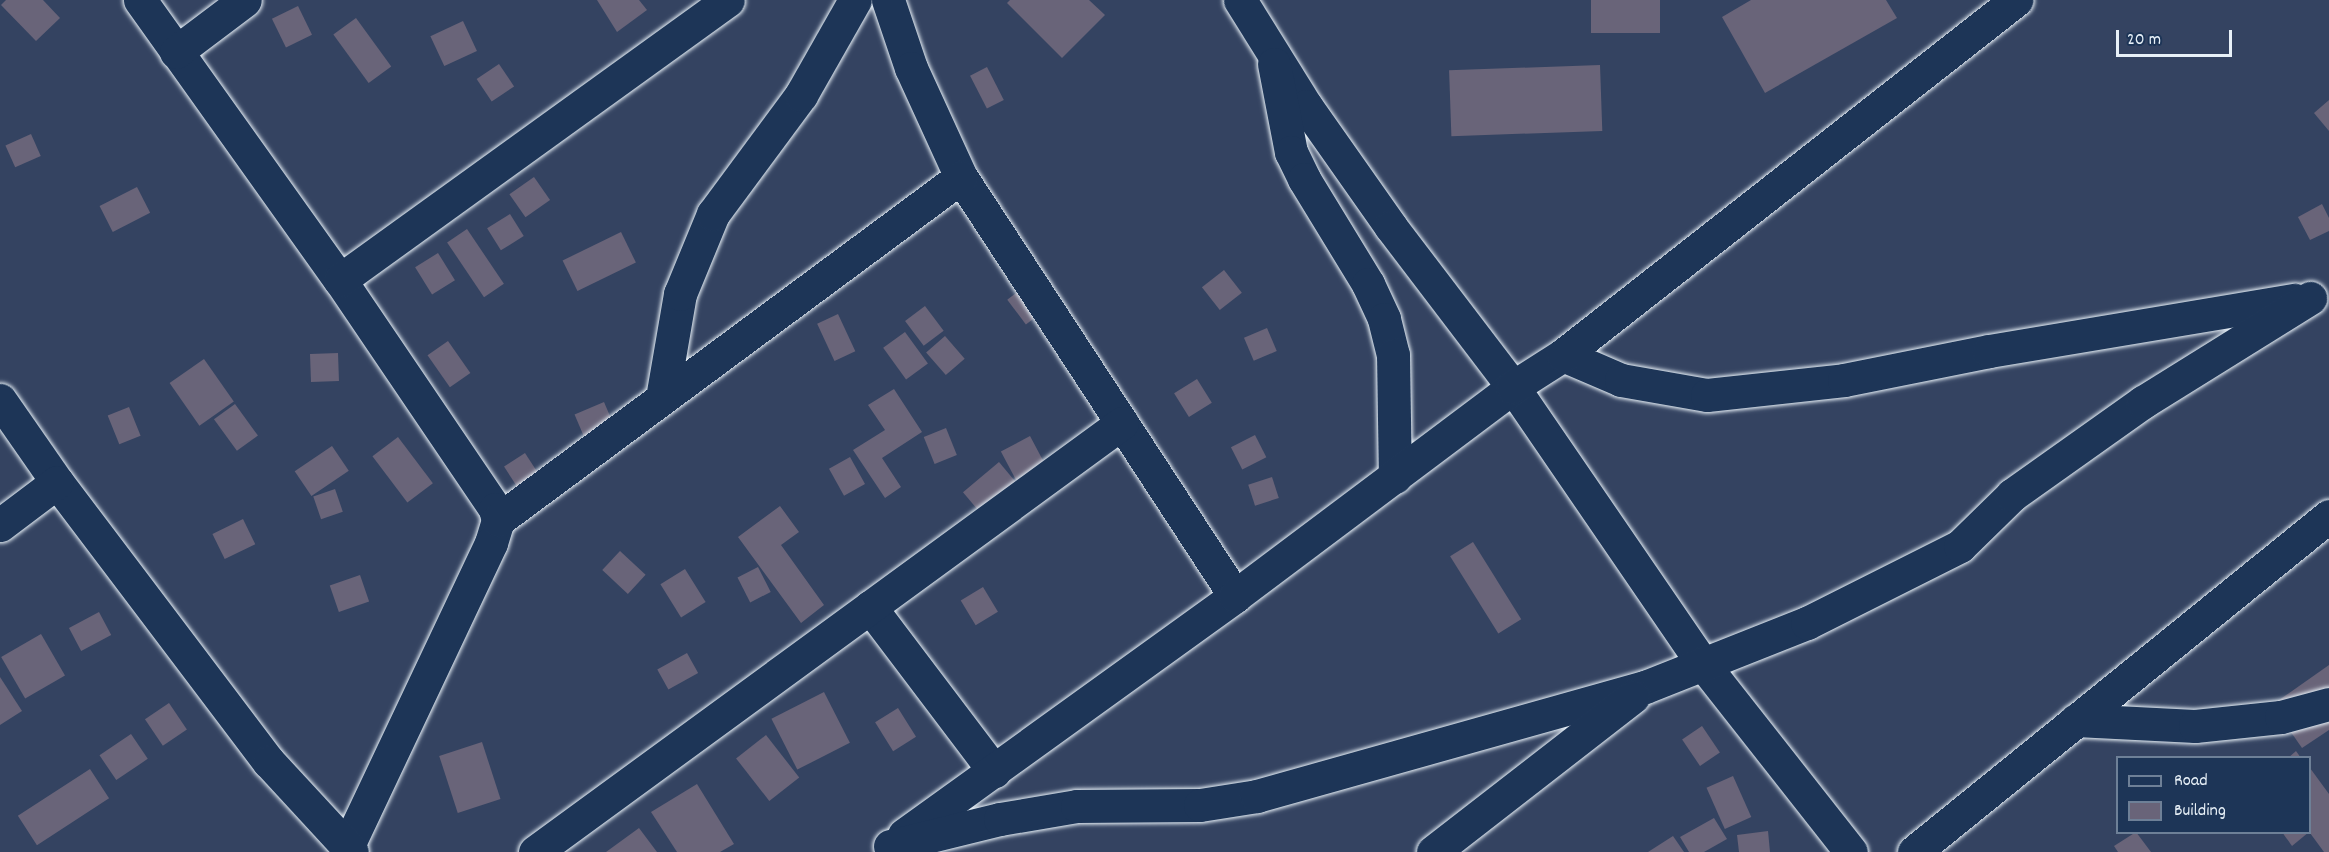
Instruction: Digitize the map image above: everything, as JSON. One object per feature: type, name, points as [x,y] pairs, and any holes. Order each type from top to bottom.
[{"type":"street","points":[[0,400],[57,482],[269,762],[350,849],[491,543],[498,520],[495,509],[340,280],[140,0]]},
{"type":"street","points":[[176,52],[245,0]]},
{"type":"street","points":[[340,280],[728,0]]},
{"type":"street","points":[[662,398],[680,294],[713,214],[801,95],[855,0]]},
{"type":"street","points":[[888,0],[911,68],[961,177],[1236,596]]},
{"type":"street","points":[[1240,0],[1391,227],[1513,387],[1703,664],[1851,852]]},
{"type":"street","points":[[885,849],[1236,596],[1513,387],[1563,355],[2016,0]]},
{"type":"street","points":[[1272,50],[1282,120],[1291,152],[1304,179],[1368,284],[1384,319],[1393,355],[1395,477]]},
{"type":"street","points":[[498,520],[961,177]]},
{"type":"street","points":[[1563,355],[1622,380],[1707,394],[1844,380],[1989,351],[2319,295]]},
{"type":"street","points":[[885,849],[1000,819],[1077,806],[1200,805],[1257,796],[1645,687],[1807,623],[1960,546],[2012,495],[2143,402],[2319,295]]},
{"type":"street","points":[[535,852],[1122,423]]},
{"type":"street","points":[[0,525],[57,482]]},
{"type":"street","points":[[1914,852],[2329,516]]},
{"type":"street","points":[[870,607],[994,771]]},
{"type":"street","points":[[1433,852],[1645,687]]},
{"type":"street","points":[[2076,720],[2194,726],[2281,717],[2329,704]]},
{"type":"building","points":[[6,0],[43,0],[60,18],[36,41],[1,5]]},
{"type":"building","points":[[597,0],[639,0],[647,10],[617,32]]},
{"type":"building","points":[[1010,0],[1089,0],[1105,15],[1062,58],[1007,3]]},
{"type":"building","points":[[1591,0],[1660,0],[1660,33],[1591,33]]},
{"type":"building","points":[[1751,0],[1886,0],[1897,18],[1765,93],[1722,17]]},
{"type":"building","points":[[298,6],[312,35],[286,47],[272,19]]},
{"type":"building","points":[[356,18],[391,67],[369,83],[333,34]]},
{"type":"building","points":[[463,21],[477,51],[444,66],[430,36]]},
{"type":"building","points":[[499,64],[514,86],[492,101],[477,79]]},
{"type":"building","points":[[1600,65],[1602,131],[1451,136],[1449,70]]},
{"type":"building","points":[[987,67],[1004,100],[987,109],[970,76]]},
{"type":"building","points":[[2329,100],[2329,131],[2314,113]]},
{"type":"building","points":[[31,134],[41,156],[15,167],[5,145]]},
{"type":"building","points":[[534,177],[550,200],[525,217],[509,194]]},
{"type":"building","points":[[137,187],[150,213],[113,232],[100,206]]},
{"type":"building","points":[[2322,204],[2329,218],[2329,231],[2310,240],[2298,217]]},
{"type":"building","points":[[510,214],[524,236],[501,250],[487,228]]},
{"type":"building","points":[[467,229],[504,284],[484,297],[447,242]]},
{"type":"building","points":[[621,232],[636,263],[577,291],[563,260]]},
{"type":"building","points":[[438,253],[455,280],[432,294],[415,267]]},
{"type":"building","points":[[1224,270],[1242,293],[1220,310],[1202,287]]},
{"type":"building","points":[[1028,284],[1047,309],[1026,324],[1007,300]]},
{"type":"building","points":[[925,306],[944,331],[924,346],[905,321]]},
{"type":"building","points":[[838,314],[855,351],[834,361],[817,324]]},
{"type":"building","points":[[1267,328],[1277,351],[1254,361],[1244,338]]},
{"type":"building","points":[[905,332],[928,364],[906,379],[883,348]]},
{"type":"building","points":[[945,336],[965,359],[946,375],[926,352]]},
{"type":"building","points":[[448,341],[470,373],[450,387],[428,355]]},
{"type":"building","points":[[338,353],[339,381],[311,382],[310,354]]},
{"type":"building","points":[[204,359],[234,402],[199,426],[170,383]]},
{"type":"building","points":[[1197,379],[1212,403],[1189,417],[1174,393]]},
{"type":"building","points":[[894,389],[922,432],[882,458],[901,487],[885,498],[853,450],[885,430],[868,405]]},
{"type":"building","points":[[604,402],[616,430],[586,442],[575,415]]},
{"type":"building","points":[[235,404],[258,436],[237,451],[214,419]]},
{"type":"building","points":[[129,407],[141,436],[119,444],[108,416]]},
{"type":"building","points":[[946,428],[957,455],[935,464],[924,437]]},
{"type":"building","points":[[1255,435],[1266,457],[1242,470],[1231,447]]},
{"type":"building","points":[[1030,436],[1047,468],[1018,483],[1001,451]]},
{"type":"building","points":[[398,437],[433,483],[407,503],[372,456]]},
{"type":"building","points":[[332,446],[349,471],[311,496],[295,471]]},
{"type":"building","points":[[525,453],[543,481],[522,494],[504,467]]},
{"type":"building","points":[[850,457],[865,484],[844,496],[829,469]]},
{"type":"building","points":[[999,462],[1020,487],[984,517],[963,492]]},
{"type":"building","points":[[1272,477],[1279,498],[1255,506],[1248,485]]},
{"type":"building","points":[[335,489],[343,512],[321,519],[313,496]]},
{"type":"building","points":[[780,506],[799,532],[781,545],[824,605],[801,623],[738,537]]},
{"type":"building","points":[[243,519],[255,544],[225,559],[212,534]]},
{"type":"building","points":[[1473,542],[1521,619],[1498,633],[1450,556]]},
{"type":"building","points":[[620,551],[646,575],[628,594],[602,570]]},
{"type":"building","points":[[758,567],[771,592],[750,602],[738,577]]},
{"type":"building","points":[[685,569],[706,602],[681,617],[660,584]]},
{"type":"building","points":[[360,575],[369,601],[339,612],[330,585]]},
{"type":"building","points":[[983,587],[998,612],[976,625],[961,600]]},
{"type":"building","points":[[99,612],[111,635],[81,651],[69,628]]},
{"type":"building","points":[[41,634],[65,676],[25,699],[1,657]]},
{"type":"building","points":[[687,653],[698,673],[668,690],[657,669]]},
{"type":"building","points":[[2329,665],[2329,730],[2302,748],[2272,705]]},
{"type":"building","points":[[0,677],[22,711],[0,725]]},
{"type":"building","points":[[824,692],[850,743],[797,770],[771,719]]},
{"type":"building","points":[[169,703],[187,730],[163,746],[145,719]]},
{"type":"building","points":[[898,708],[916,737],[893,751],[875,722]]},
{"type":"building","points":[[1702,726],[1720,753],[1700,766],[1682,739]]},
{"type":"building","points":[[131,734],[148,759],[116,780],[99,755]]},
{"type":"building","points":[[766,735],[799,778],[769,801],[736,758]]},
{"type":"building","points":[[482,742],[501,799],[458,813],[439,756]]},
{"type":"building","points":[[2296,751],[2300,756],[2290,756]]},
{"type":"building","points":[[90,769],[109,798],[37,845],[18,816]]},
{"type":"building","points":[[2311,769],[2329,794],[2329,852],[2324,852],[2311,834]]},
{"type":"building","points":[[1733,776],[1751,817],[1725,829],[1707,788]]},
{"type":"building","points":[[697,784],[734,844],[720,852],[677,852],[651,812]]},
{"type":"building","points":[[1714,818],[1727,839],[1704,852],[1689,852],[1680,837]]},
{"type":"building","points":[[639,828],[657,852],[606,852]]},
{"type":"building","points":[[1768,831],[1770,852],[1739,852],[1737,835]]},
{"type":"building","points":[[2133,834],[2138,834],[2151,852],[2118,852],[2114,846]]},
{"type":"building","points":[[2283,834],[2307,834],[2292,846]]},
{"type":"building","points":[[1673,836],[1684,852],[1648,852]]}]
